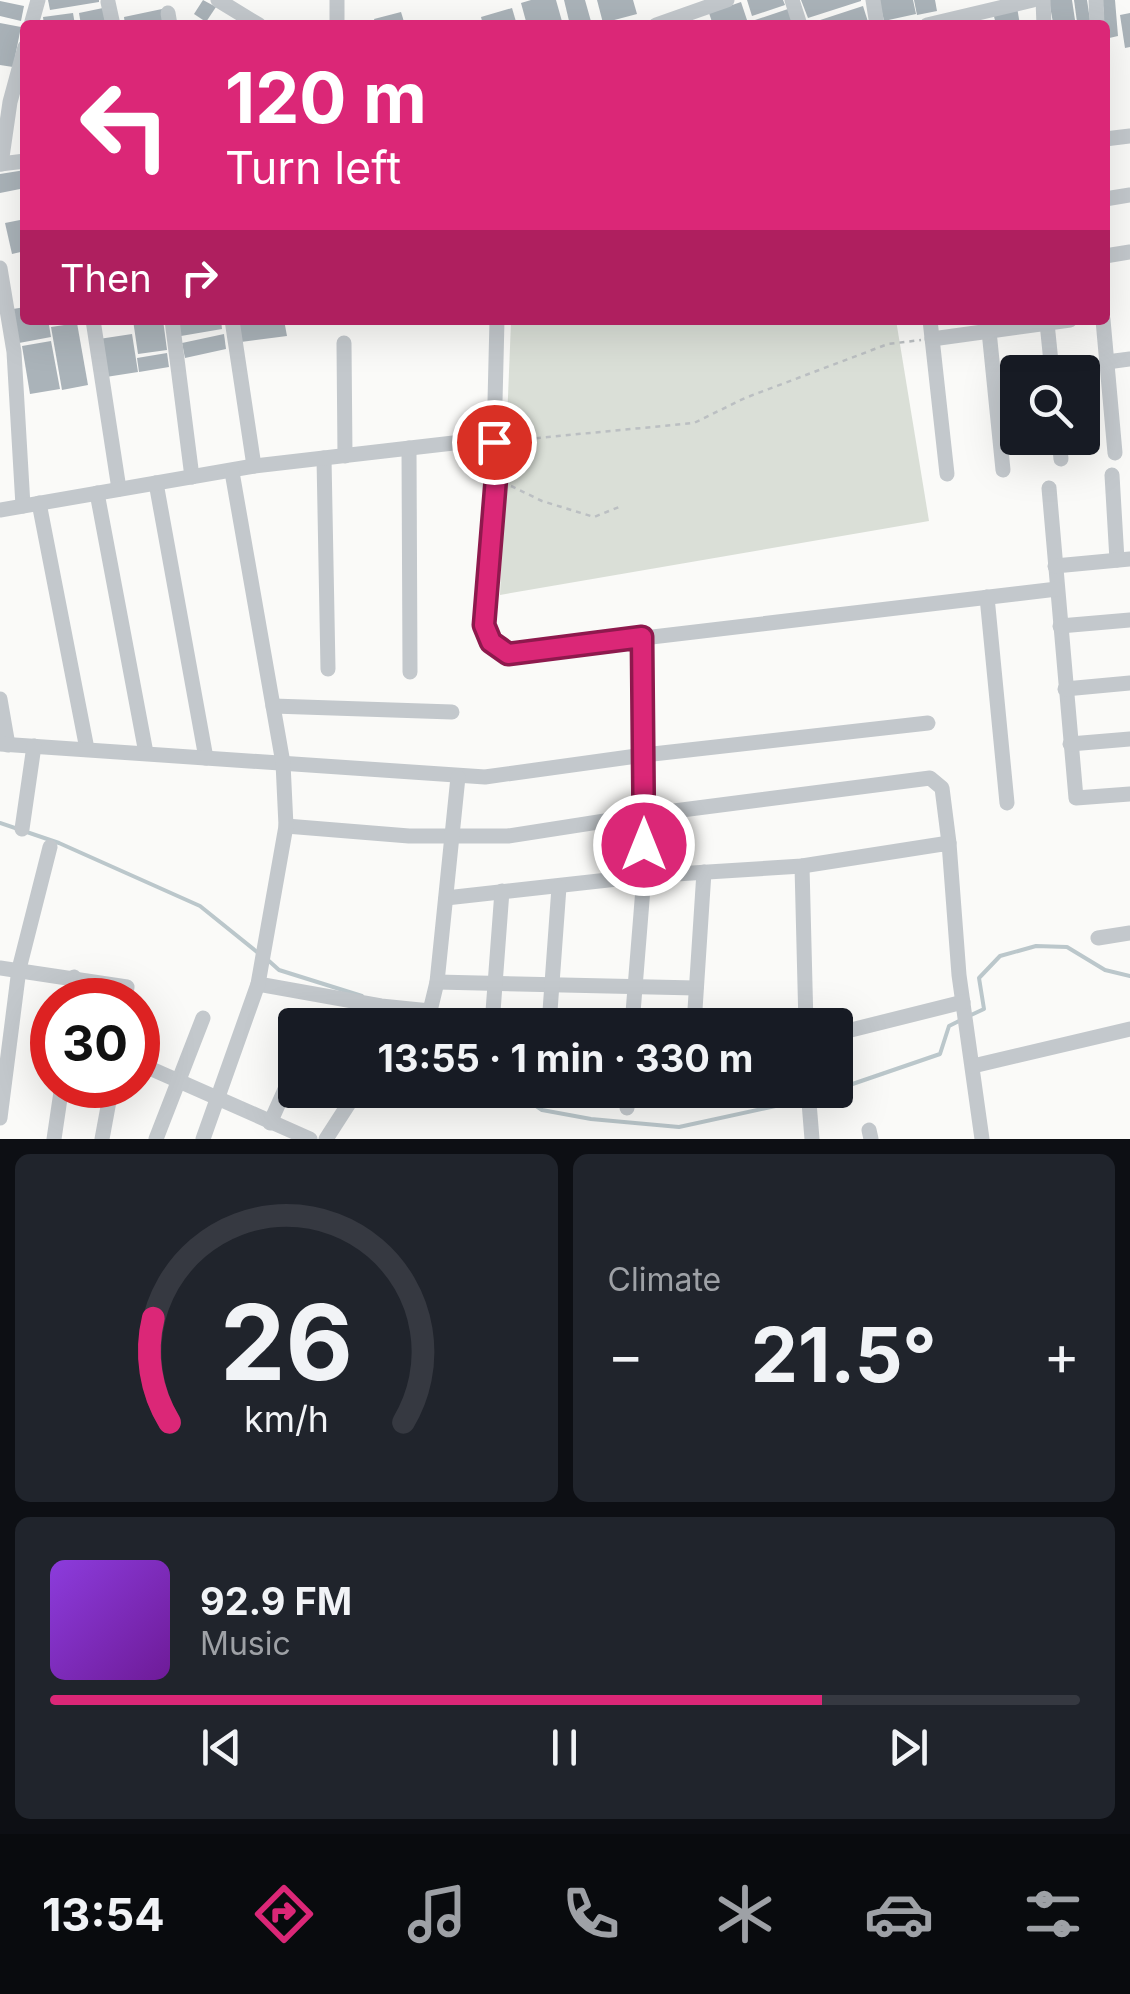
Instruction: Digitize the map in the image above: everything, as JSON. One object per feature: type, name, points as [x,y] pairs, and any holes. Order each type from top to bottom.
[{"type":"street","points":[[218,0],[252,20]]},
{"type":"street","points":[[693,18],[727,0]]},
{"type":"street","points":[[981,18],[1033,0]]},
{"type":"street","points":[[0,164],[20,66]]},
{"type":"street","points":[[0,268],[31,505],[87,749]]},
{"type":"street","points":[[94,325],[119,489]]},
{"type":"street","points":[[173,325],[192,477]]},
{"type":"street","points":[[233,325],[254,466]]},
{"type":"street","points":[[498,325],[496,478],[484,625],[491,642],[508,654],[1057,589]]},
{"type":"street","points":[[931,325],[947,474]]},
{"type":"street","points":[[932,339],[1032,325]]},
{"type":"street","points":[[1047,325],[1050,355]]},
{"type":"street","points":[[1103,325],[1115,453]]},
{"type":"street","points":[[988,331],[1003,470]]},
{"type":"street","points":[[344,343],[345,456]]},
{"type":"street","points":[[1107,362],[1130,359]]},
{"type":"street","points":[[0,510],[254,466],[494,442]]},
{"type":"street","points":[[409,448],[410,672]]},
{"type":"street","points":[[1061,455],[1061,459]]},
{"type":"street","points":[[324,458],[328,669]]},
{"type":"street","points":[[204,1139],[258,984],[286,826],[283,763],[232,472]]},
{"type":"street","points":[[1055,566],[1123,560],[1112,475]]},
{"type":"street","points":[[156,483],[206,758]]},
{"type":"street","points":[[1048,488],[1076,798],[1130,794]]},
{"type":"street","points":[[97,493],[146,753]]},
{"type":"street","points":[[987,597],[1007,804]]},
{"type":"street","points":[[1060,626],[1130,620]]},
{"type":"street","points":[[633,1008],[644,876],[642,637]]},
{"type":"street","points":[[1065,689],[1130,683]]},
{"type":"street","points":[[0,699],[4,744],[458,776],[530,773],[644,755],[928,723]]},
{"type":"street","points":[[273,706],[452,712]]},
{"type":"street","points":[[1070,744],[1130,739]]},
{"type":"street","points":[[22,829],[34,746]]},
{"type":"street","points":[[258,984],[430,1011],[437,982],[458,776]]},
{"type":"street","points":[[286,826],[452,837],[520,835],[930,778],[942,788],[982,1139]]},
{"type":"street","points":[[446,898],[644,876],[802,866],[949,842]]},
{"type":"street","points":[[0,1118],[19,969],[50,847]]},
{"type":"street","points":[[802,866],[806,1008]]},
{"type":"street","points":[[695,1008],[704,872]]},
{"type":"street","points":[[550,1008],[558,887]]},
{"type":"street","points":[[494,1008],[502,892]]},
{"type":"street","points":[[1098,938],[1130,933]]},
{"type":"street","points":[[0,968],[74,978]]},
{"type":"street","points":[[437,982],[696,988]]},
{"type":"street","points":[[853,1031],[965,1012]]},
{"type":"street","points":[[156,1139],[204,1018]]},
{"type":"street","points":[[973,1066],[1130,1030]]},
{"type":"street","points":[[160,1073],[310,1139]]},
{"type":"street","points":[[270,1123],[278,1105]]},
{"type":"street","points":[[54,1139],[59,1108]]},
{"type":"street","points":[[102,1139],[108,1108]]},
{"type":"street","points":[[326,1139],[347,1108]]},
{"type":"street","points":[[810,1108],[812,1139]]},
{"type":"path","points":[[494,442],[694,423],[745,398],[888,344],[932,339]]},
{"type":"path","points":[[496,478],[542,501],[594,517],[619,507]]},
{"type":"shaded area","points":[[511,325],[897,325],[929,521],[500,595]]},
{"type":"building","points":[[48,0],[99,0],[99,2],[50,10]]},
{"type":"building","points":[[203,0],[216,7],[207,20],[194,14]]},
{"type":"building","points":[[556,0],[562,20],[526,20],[521,3]]},
{"type":"building","points":[[564,0],[585,0],[591,20],[569,20]]},
{"type":"building","points":[[597,0],[633,0],[637,14],[602,20]]},
{"type":"building","points":[[747,0],[783,0],[785,5],[752,16]]},
{"type":"building","points":[[801,0],[861,0],[861,1],[808,18]]},
{"type":"building","points":[[879,0],[913,0],[916,14],[884,20]]},
{"type":"building","points":[[914,0],[935,0],[937,11],[917,15]]},
{"type":"building","points":[[1049,0],[1072,0],[1075,20],[1052,20]]},
{"type":"building","points":[[1074,0],[1087,0],[1090,20],[1077,20]]},
{"type":"building","points":[[1102,0],[1115,0],[1118,36],[1110,38],[1110,20],[1101,20],[1100,13],[1104,12]]},
{"type":"building","points":[[0,1],[24,6],[20,21],[0,16]]},
{"type":"building","points":[[741,2],[747,20],[711,20],[709,13]]},
{"type":"building","points":[[863,6],[867,20],[820,20]]},
{"type":"building","points":[[1017,7],[1019,20],[995,20],[993,12]]},
{"type":"building","points":[[103,8],[105,20],[80,20],[79,13]]},
{"type":"building","points":[[512,8],[516,20],[482,20],[481,17]]},
{"type":"building","points":[[162,9],[165,20],[124,20]]},
{"type":"building","points":[[788,9],[792,20],[755,20]]},
{"type":"building","points":[[401,12],[403,20],[374,20]]},
{"type":"building","points":[[73,13],[74,20],[43,20],[43,17]]},
{"type":"building","points":[[1130,13],[1130,47],[1125,48],[1120,15]]},
{"type":"building","points":[[0,23],[20,27],[13,67],[0,65]]},
{"type":"building","points":[[20,171],[20,189],[0,193],[0,174]]},
{"type":"building","points":[[20,220],[20,252],[12,254],[5,223]]},
{"type":"building","points":[[20,308],[20,325],[49,325],[51,337],[19,343],[13,309]]},
{"type":"building","points":[[77,325],[88,385],[62,390],[51,327]]},
{"type":"building","points":[[134,325],[164,325],[167,350],[138,354]]},
{"type":"building","points":[[179,325],[222,325],[222,329],[181,336]]},
{"type":"building","points":[[239,325],[285,325],[287,336],[241,342]]},
{"type":"building","points":[[132,334],[138,372],[106,377],[99,339]]},
{"type":"building","points":[[224,334],[226,349],[185,358],[182,343]]},
{"type":"building","points":[[51,341],[60,389],[30,394],[22,346]]},
{"type":"building","points":[[167,353],[169,367],[139,372],[137,358]]},
{"type":"waterway","points":[[0,823],[59,843],[200,906],[257,952]]},
{"type":"waterway","points":[[971,1015],[984,1009],[979,978],[1000,956],[1036,946],[1067,947],[1105,970],[1130,976]]},
{"type":"waterway","points":[[269,961],[279,970],[362,996]]},
{"type":"waterway","points":[[853,1084],[940,1054],[949,1026],[963,1019]]},
{"type":"waterway","points":[[539,1108],[591,1119],[679,1127],[766,1108]]},
{"type":"route","points":[[494,442],[496,478],[484,625],[491,642],[508,654],[642,637],[644,845]]}]
